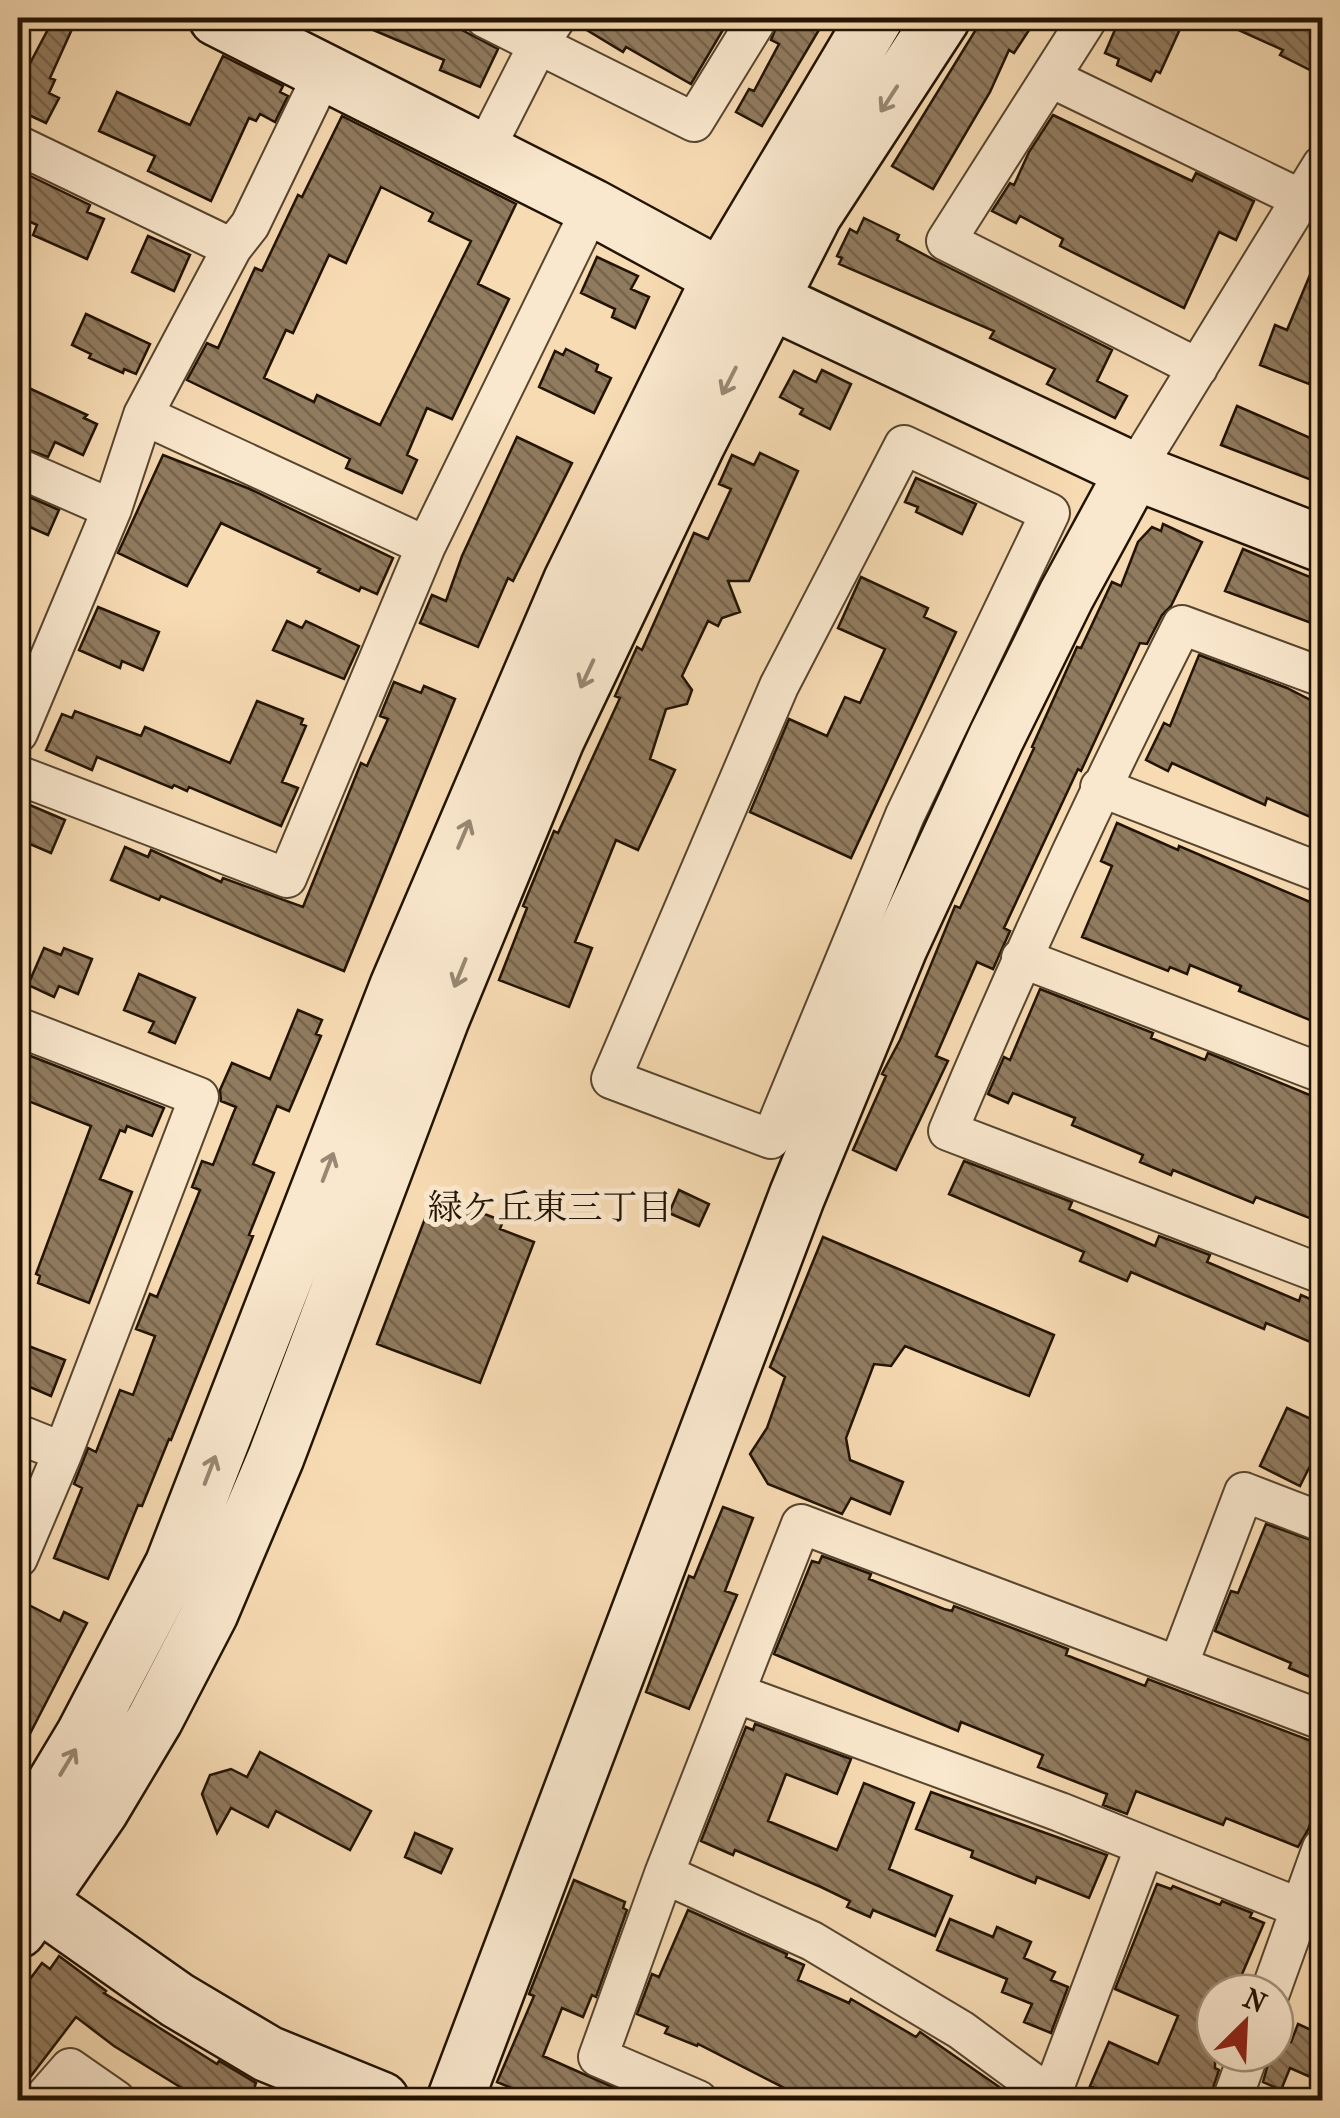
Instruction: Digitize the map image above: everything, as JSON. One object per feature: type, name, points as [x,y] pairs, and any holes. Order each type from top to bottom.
[{"type":"street","points":[[217,18],[745,288],[1134,471],[1322,544]]},
{"type":"street","points":[[485,18],[547,31],[694,122],[758,18]]},
{"type":"street","points":[[381,2100],[268,2054],[24,1907],[110,1796],[210,1614],[276,1458],[441,1019],[556,740],[745,288],[875,18]]},
{"type":"street","points":[[18,1845],[84,1734],[173,1564],[406,968],[571,582],[745,288],[814,214],[942,18]]},
{"type":"street","points":[[1088,18],[946,241],[1198,368]]},
{"type":"street","points":[[483,153],[547,31]]},
{"type":"street","points":[[18,733],[112,510],[143,415],[232,248],[250,225],[324,72]]},
{"type":"street","points":[[1051,78],[1302,199]]},
{"type":"street","points":[[18,146],[232,248]]},
{"type":"street","points":[[974,728],[1066,596],[1134,471],[1322,165]]},
{"type":"street","points":[[18,775],[287,878],[426,546],[592,207]]},
{"type":"street","points":[[143,415],[426,546]]},
{"type":"street","points":[[904,445],[1050,514],[974,728],[878,939],[772,1139],[611,1078],[779,686],[904,445]]},
{"type":"street","points":[[18,468],[112,510]]},
{"type":"street","points":[[1322,677],[1182,624],[1021,958],[948,1131],[1322,1274]]},
{"type":"street","points":[[1100,788],[1322,873]]},
{"type":"street","points":[[455,2100],[797,1196],[878,939]]},
{"type":"street","points":[[1021,958],[1322,1074]]},
{"type":"street","points":[[18,1028],[199,1097],[63,1452],[18,1558]]},
{"type":"street","points":[[18,1434],[63,1452]]},
{"type":"street","points":[[1178,1666],[1244,1492],[1322,1522]]},
{"type":"street","points":[[698,2100],[598,2057],[664,1874],[801,1524],[1322,1720]]},
{"type":"street","points":[[736,1692],[1300,1908]]},
{"type":"street","points":[[664,1874],[812,1941],[961,2030],[1054,2098],[1145,1846]]},
{"type":"street","points":[[1277,1973],[1322,1848]]},
{"type":"street","points":[[42,2100],[70,2068],[116,2100]]},
{"type":"street","points":[[1232,2100],[1242,2073]]},
{"type":"building","points":[[54,18],[77,18],[50,78],[55,80],[49,93],[59,98],[46,123],[18,110],[18,62],[28,67]]},
{"type":"building","points":[[345,18],[439,18],[498,49],[480,87],[440,70],[444,60]]},
{"type":"building","points":[[578,18],[730,18],[691,84],[626,47],[623,52],[577,24]]},
{"type":"building","points":[[780,18],[826,18],[762,126],[736,112],[749,89],[754,91],[779,44],[771,40]]},
{"type":"building","points":[[983,18],[1017,18],[1031,27],[1014,53],[1009,50],[990,92],[933,189],[892,166]]},
{"type":"building","points":[[1120,18],[1185,18],[1160,73],[1156,71],[1151,81],[1117,65],[1119,59],[1105,53]]},
{"type":"building","points":[[1212,18],[1301,18],[1322,28],[1322,76],[1280,55],[1283,50]]},
{"type":"building","points":[[223,56],[283,86],[280,92],[288,96],[275,122],[260,114],[256,121],[249,118],[211,201],[148,171],[155,156],[99,131],[117,92],[190,125]]},
{"type":"building","points":[[1053,115],[1192,181],[1196,173],[1254,201],[1236,240],[1219,232],[1184,308],[1060,246],[1063,239],[1020,216],[1016,223],[992,211],[1010,183],[1014,185]]},
{"type":"building","points":[[342,116],[516,204],[478,284],[509,299],[452,419],[427,408],[407,455],[417,460],[402,493],[346,468],[350,459],[187,380],[207,343],[218,348],[255,268],[262,271],[298,195],[302,197]],"holes":[[[381,187],[433,213],[429,221],[471,241],[380,425],[317,395],[314,402],[264,378],[286,330],[293,333],[329,255],[346,263]]]},
{"type":"building","points":[[18,170],[90,205],[87,212],[104,219],[87,259],[33,235],[37,225],[18,216]]},
{"type":"building","points":[[864,218],[899,235],[897,240],[936,261],[1112,350],[1097,381],[1127,396],[1115,418],[1047,384],[1055,369],[990,338],[994,331],[839,264],[842,258],[837,256],[850,229],[857,233]]},
{"type":"building","points":[[148,236],[190,255],[174,291],[132,272]]},
{"type":"building","points":[[597,257],[638,276],[631,289],[649,297],[635,328],[612,317],[615,309],[581,293]]},
{"type":"building","points":[[1317,258],[1322,260],[1322,305],[1310,339],[1322,343],[1322,349],[1309,384],[1260,365],[1275,325],[1287,330]]},
{"type":"building","points":[[86,314],[150,344],[136,374],[124,369],[123,373],[89,358],[91,354],[72,345]]},
{"type":"building","points":[[566,349],[598,365],[596,371],[611,378],[594,413],[539,387],[555,351],[563,355]]},
{"type":"building","points":[[822,370],[851,384],[830,429],[800,414],[803,409],[780,397],[794,371],[816,382]]},
{"type":"building","points":[[18,383],[87,415],[84,418],[97,424],[83,455],[55,442],[48,457],[18,446]]},
{"type":"building","points":[[1237,406],[1322,443],[1322,484],[1221,445]]},
{"type":"building","points":[[517,437],[572,463],[513,581],[508,578],[478,647],[420,623],[432,595],[446,601],[462,556]]},
{"type":"building","points":[[760,453],[798,471],[749,581],[728,581],[740,612],[722,618],[718,626],[708,621],[682,676],[692,690],[687,704],[666,709],[650,759],[675,770],[638,850],[616,840],[575,942],[592,948],[569,1007],[499,980],[527,908],[523,906],[554,831],[558,833],[620,698],[615,696],[637,647],[642,650],[694,533],[708,539],[731,489],[719,484],[732,455],[754,465]]},
{"type":"building","points":[[163,455],[250,489],[393,558],[377,594],[361,587],[359,591],[221,523],[187,586],[118,553]]},
{"type":"building","points":[[916,478],[976,504],[962,534],[916,512],[918,507],[905,502]]},
{"type":"building","points":[[18,492],[59,510],[48,535],[18,522]]},
{"type":"building","points":[[1163,524],[1202,542],[1171,606],[1147,644],[1140,643],[1081,771],[1078,769],[1004,928],[1010,931],[993,969],[977,962],[936,1056],[948,1061],[896,1170],[853,1150],[886,1076],[882,1074],[955,906],[960,908],[1077,647],[1081,648],[1112,582],[1121,586],[1138,542],[1152,527],[1161,531]]},
{"type":"building","points":[[1243,549],[1322,582],[1322,627],[1225,591]]},
{"type":"building","points":[[861,577],[928,608],[924,617],[956,632],[851,858],[750,812],[789,719],[827,736],[845,697],[860,703],[885,649],[838,628]]},
{"type":"building","points":[[98,607],[159,632],[143,670],[122,661],[120,668],[79,650]]},
{"type":"building","points":[[287,621],[302,628],[306,621],[359,646],[344,679],[273,650]]},
{"type":"building","points":[[1199,655],[1287,688],[1322,706],[1322,822],[1267,798],[1265,805],[1172,763],[1168,771],[1146,760],[1164,723],[1170,726]]},
{"type":"building","points":[[394,682],[421,693],[424,686],[455,699],[344,971],[161,896],[159,900],[111,880],[125,847],[148,857],[151,850],[221,882],[223,878],[303,907],[361,763],[367,766],[388,719],[380,716]]},
{"type":"building","points":[[257,701],[303,719],[301,724],[306,726],[282,782],[298,788],[281,826],[189,787],[187,791],[174,785],[172,788],[97,757],[92,770],[46,750],[62,714],[72,718],[75,711],[141,736],[145,727],[230,763]]},
{"type":"building","points":[[18,800],[65,820],[51,853],[18,839]]},
{"type":"building","points":[[1117,823],[1322,907],[1322,1025],[1239,991],[1241,986],[1190,965],[1187,974],[1170,967],[1168,971],[1082,937],[1112,866],[1101,861]]},
{"type":"building","points":[[44,948],[61,955],[64,948],[92,959],[78,994],[59,986],[54,997],[28,985]]},
{"type":"building","points":[[139,974],[195,998],[175,1043],[149,1032],[154,1022],[124,1010]]},
{"type":"building","points":[[1040,989],[1153,1033],[1151,1038],[1205,1060],[1208,1053],[1322,1100],[1322,1223],[1256,1197],[1253,1203],[1173,1170],[1171,1175],[1140,1162],[1143,1155],[1072,1125],[1075,1118],[1013,1093],[1008,1103],[988,1094],[1004,1057],[1010,1060]]},
{"type":"building","points":[[298,1010],[322,1020],[316,1034],[321,1036],[289,1111],[277,1106],[253,1164],[274,1173],[249,1235],[253,1236],[171,1440],[142,1506],[138,1505],[108,1579],[54,1558],[82,1488],[74,1484],[88,1448],[96,1452],[120,1390],[133,1395],[155,1336],[136,1329],[150,1294],[157,1297],[200,1190],[192,1187],[202,1161],[213,1165],[236,1107],[221,1101],[220,1090],[232,1063],[270,1079]]},
{"type":"building","points":[[28,1055],[164,1108],[152,1136],[127,1126],[125,1132],[120,1130],[100,1179],[132,1192],[89,1303],[38,1283],[40,1276],[36,1274],[91,1126],[18,1097],[18,1080]]},
{"type":"building","points":[[964,1161],[1072,1202],[1069,1209],[1155,1246],[1159,1236],[1210,1255],[1207,1262],[1299,1301],[1301,1295],[1322,1304],[1322,1347],[1266,1323],[1264,1329],[1131,1272],[1127,1281],[1080,1261],[1084,1252],[949,1194]]},
{"type":"building","points":[[679,1190],[709,1204],[699,1226],[669,1213]]},
{"type":"building","points":[[434,1195],[503,1221],[500,1229],[534,1242],[480,1383],[377,1344]]},
{"type":"building","points":[[823,1237],[1054,1335],[1029,1396],[905,1346],[891,1366],[874,1364],[846,1438],[850,1460],[903,1482],[890,1514],[851,1498],[842,1514],[768,1484],[750,1454],[767,1428],[785,1377],[770,1367]]},
{"type":"building","points":[[18,1342],[65,1360],[51,1396],[18,1382]]},
{"type":"building","points":[[1287,1408],[1322,1424],[1322,1474],[1309,1468],[1300,1486],[1260,1466]]},
{"type":"building","points":[[723,1507],[753,1518],[725,1591],[737,1595],[689,1709],[646,1692],[689,1576],[694,1578]]},
{"type":"building","points":[[1266,1524],[1322,1544],[1322,1682],[1289,1668],[1291,1663],[1215,1631],[1231,1591],[1238,1593]]},
{"type":"building","points":[[822,1556],[871,1574],[869,1579],[944,1609],[952,1611],[954,1606],[1068,1649],[1066,1655],[1145,1686],[1148,1679],[1322,1745],[1322,1790],[1308,1830],[1298,1847],[1226,1818],[1223,1825],[1136,1791],[1127,1814],[1103,1805],[1107,1794],[1038,1767],[1043,1755],[961,1722],[958,1731],[774,1654],[812,1561],[819,1563]]},
{"type":"building","points":[[27,1604],[60,1621],[64,1612],[87,1623],[18,1757],[18,1623]]},
{"type":"building","points":[[755,1724],[851,1759],[837,1794],[786,1774],[768,1821],[837,1850],[864,1783],[914,1803],[889,1869],[952,1896],[935,1936],[873,1910],[870,1917],[847,1907],[850,1901],[821,1887],[735,1850],[733,1855],[701,1841],[746,1727],[753,1730]]},
{"type":"building","points":[[260,1752],[371,1811],[350,1850],[276,1811],[268,1827],[231,1808],[217,1833],[202,1794],[210,1775],[231,1769],[247,1777]]},
{"type":"building","points":[[931,1792],[1107,1855],[1089,1898],[1037,1877],[1035,1883],[971,1857],[973,1851],[916,1829]]},
{"type":"building","points":[[415,1833],[452,1849],[441,1873],[405,1857]]},
{"type":"building","points":[[574,1880],[625,1902],[623,1908],[627,1910],[596,1997],[592,1995],[583,2017],[562,2008],[543,2056],[642,2100],[540,2100],[497,2082],[534,1996],[529,1994]]},
{"type":"building","points":[[1157,1884],[1171,1889],[1173,1886],[1220,1905],[1222,1901],[1252,1913],[1250,1917],[1264,1923],[1243,1973],[1195,1973],[1195,2073],[1218,2073],[1209,2100],[1159,2100],[1139,2092],[1136,2100],[1122,2100],[1090,2086],[1109,2042],[1158,2064],[1178,2016],[1115,1989]]},
{"type":"building","points":[[688,1910],[787,1954],[786,1957],[804,1965],[798,1980],[849,2003],[851,1999],[916,2037],[920,2032],[1018,2100],[790,2100],[794,2093],[698,2044],[665,2033],[668,2027],[637,2014],[652,1974],[659,1977]]},
{"type":"building","points":[[950,1919],[993,1937],[997,1927],[1031,1942],[1024,1958],[1055,1972],[1051,1980],[1068,1987],[1051,2033],[1024,2022],[1032,2004],[1002,1992],[1007,1979],[937,1950]]},
{"type":"building","points":[[59,1956],[104,1993],[217,2064],[219,2061],[256,2083],[250,2100],[201,2100],[114,2046],[76,2017],[18,2093],[18,1995],[42,1963],[50,1969]]},
{"type":"building","points":[[1298,2024],[1322,2035],[1322,2082],[1295,2070]]},
{"type":"building","points":[[1265,2073],[1288,2073],[1281,2090],[1263,2082]]},
{"type":"district","name":"緑ケ丘東三丁目","points":[[550,1207]]}]
